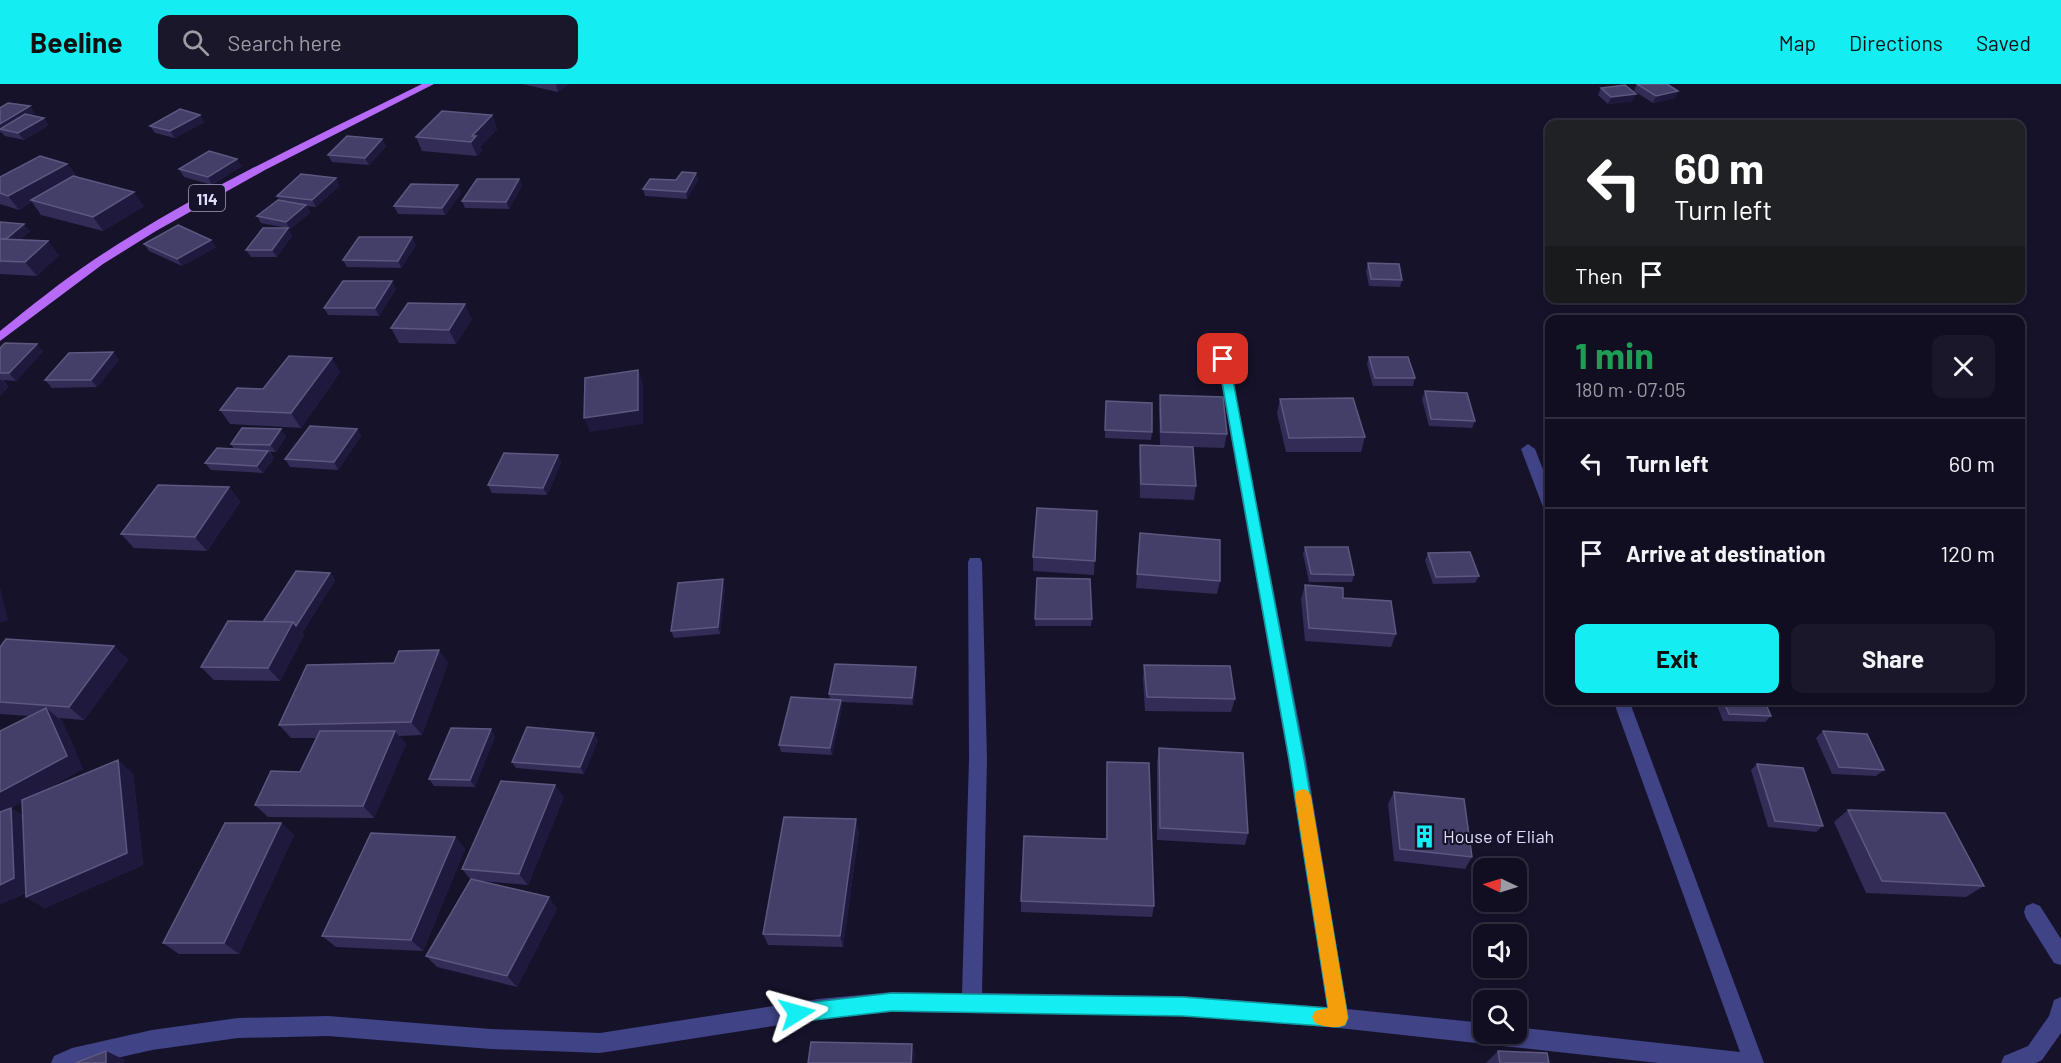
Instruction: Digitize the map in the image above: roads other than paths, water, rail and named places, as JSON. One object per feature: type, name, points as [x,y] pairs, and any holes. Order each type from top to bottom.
[{"type":"main road","name":"114","points":[[0,337],[73,279],[148,230],[429,84]]},
{"type":"street","points":[[1223,359],[1297,759],[1339,1018]]},
{"type":"street","points":[[1528,449],[1545,494]]},
{"type":"street","points":[[972,1004],[978,759],[975,562]]},
{"type":"street","points":[[1527,1038],[1752,1063],[1623,705]]},
{"type":"street","points":[[2034,912],[2061,956]]},
{"type":"street","points":[[62,1063],[72,1058],[152,1040],[238,1028],[328,1026],[491,1039],[600,1043],[818,1009],[892,1002],[1183,1006],[1339,1018],[1473,1032]]},
{"type":"street","points":[[2011,1063],[2035,1053],[2058,1020],[2061,1007]]},
{"type":"place","name":"House of Eliah","points":[[1425,836]]}]
